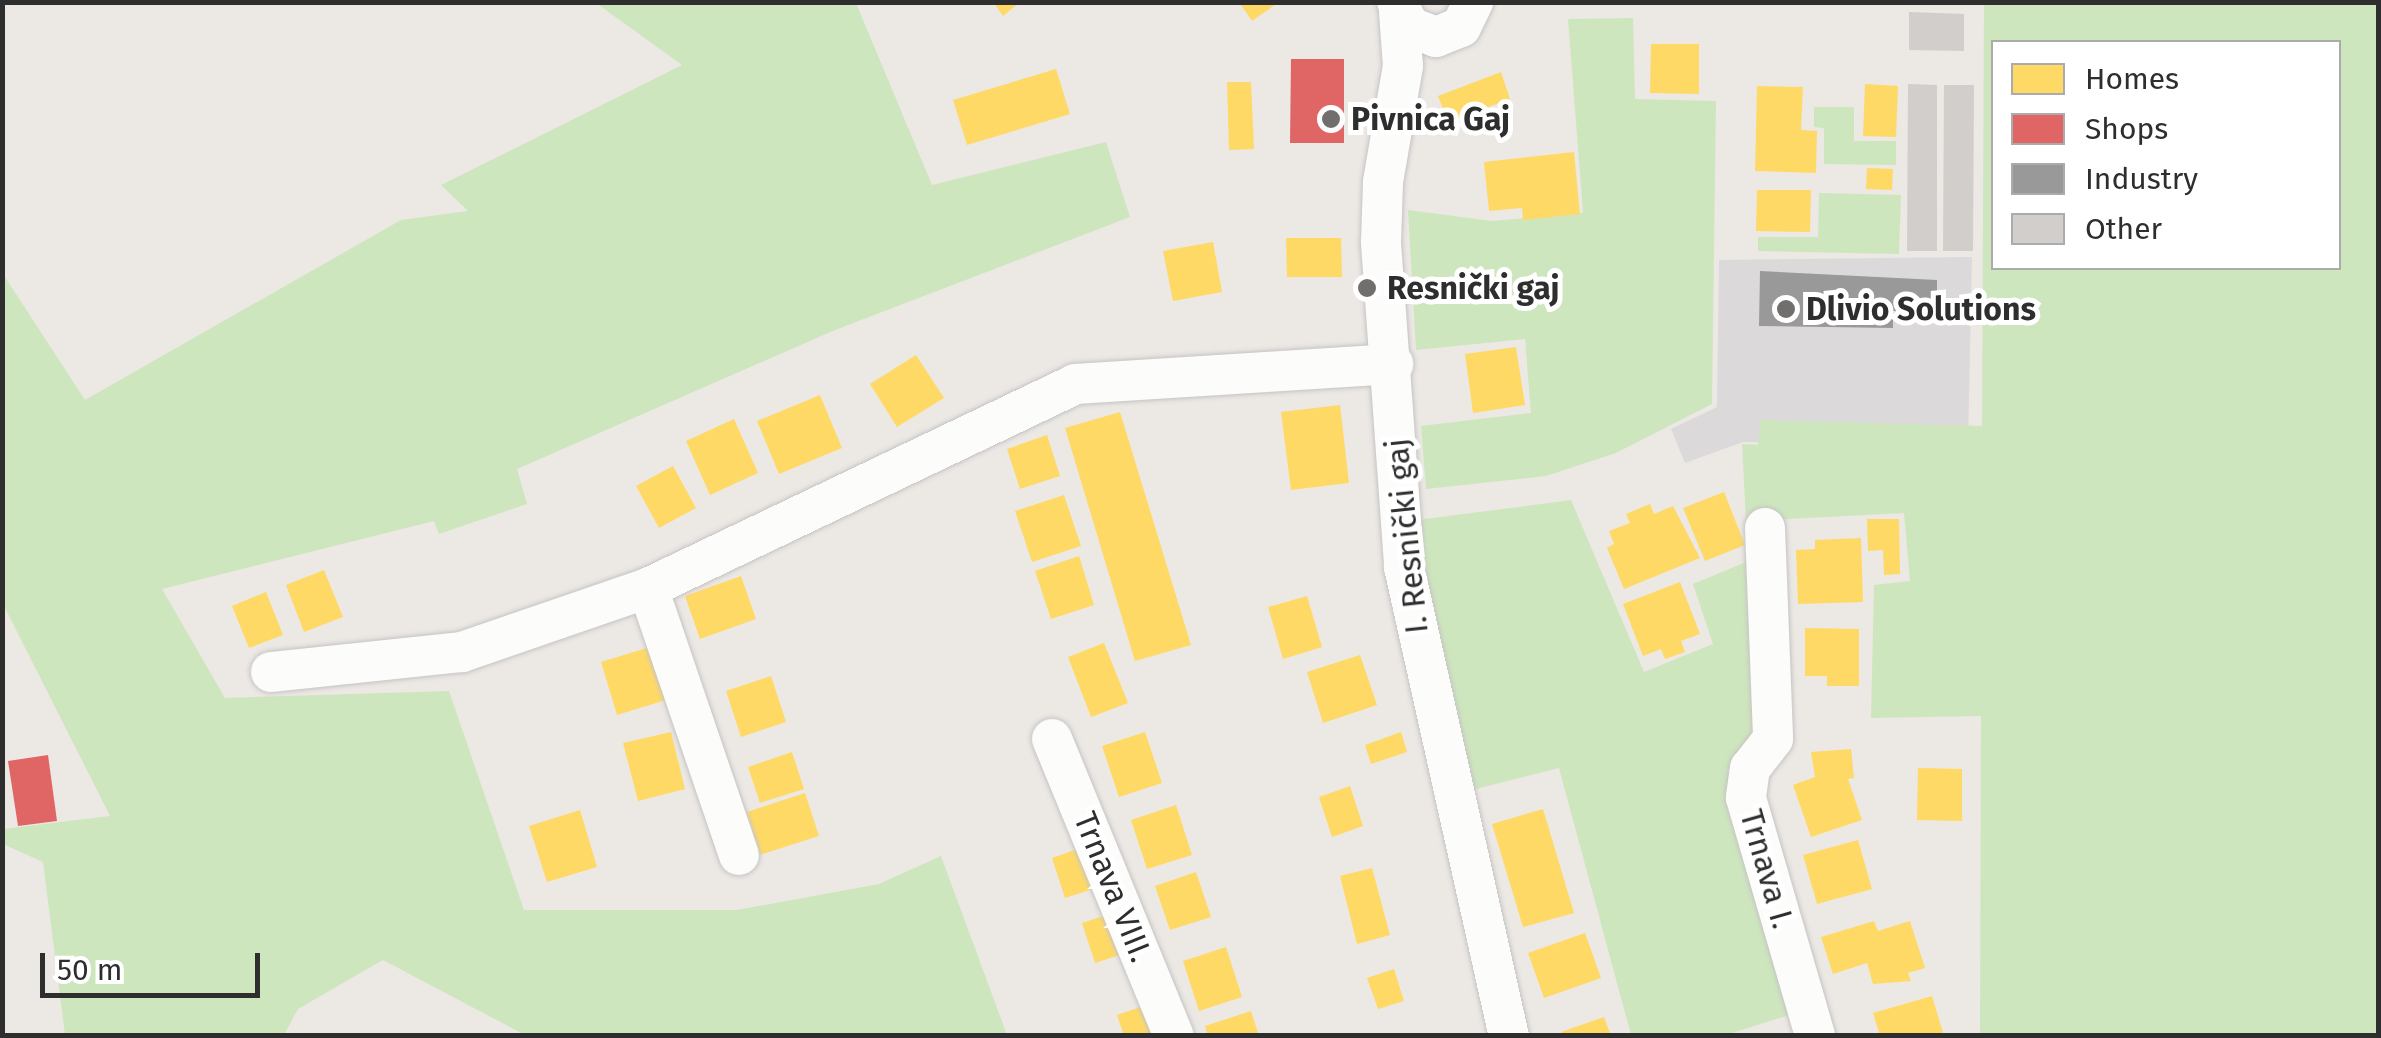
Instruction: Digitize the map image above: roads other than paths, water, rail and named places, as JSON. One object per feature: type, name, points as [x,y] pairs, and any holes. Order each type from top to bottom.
[{"type":"street","points":[[1398,7],[1418,32],[1507,2]]},
{"type":"street","name":"I. Resnički gaj","points":[[1398,7],[1400,89],[1383,182],[1381,244],[1414,635],[1510,1036]]},
{"type":"street","points":[[1400,89],[1462,20]]},
{"type":"street","points":[[270,672],[462,652],[648,588],[1075,384],[1393,364]]},
{"type":"street","name":"Trnava I.","points":[[1765,528],[1773,740],[1750,768],[1746,798],[1816,1036]]},
{"type":"street","points":[[648,588],[739,856]]},
{"type":"street","name":"Trnava VIII.","points":[[1052,740],[1174,1036]]},
{"type":"place","name":"Pivnica Gaj","points":[[1331,119]]},
{"type":"place","name":"Resnički gaj","points":[[1367,288]]},
{"type":"place","name":"Dlivio Solutions","points":[[1786,309]]}]
